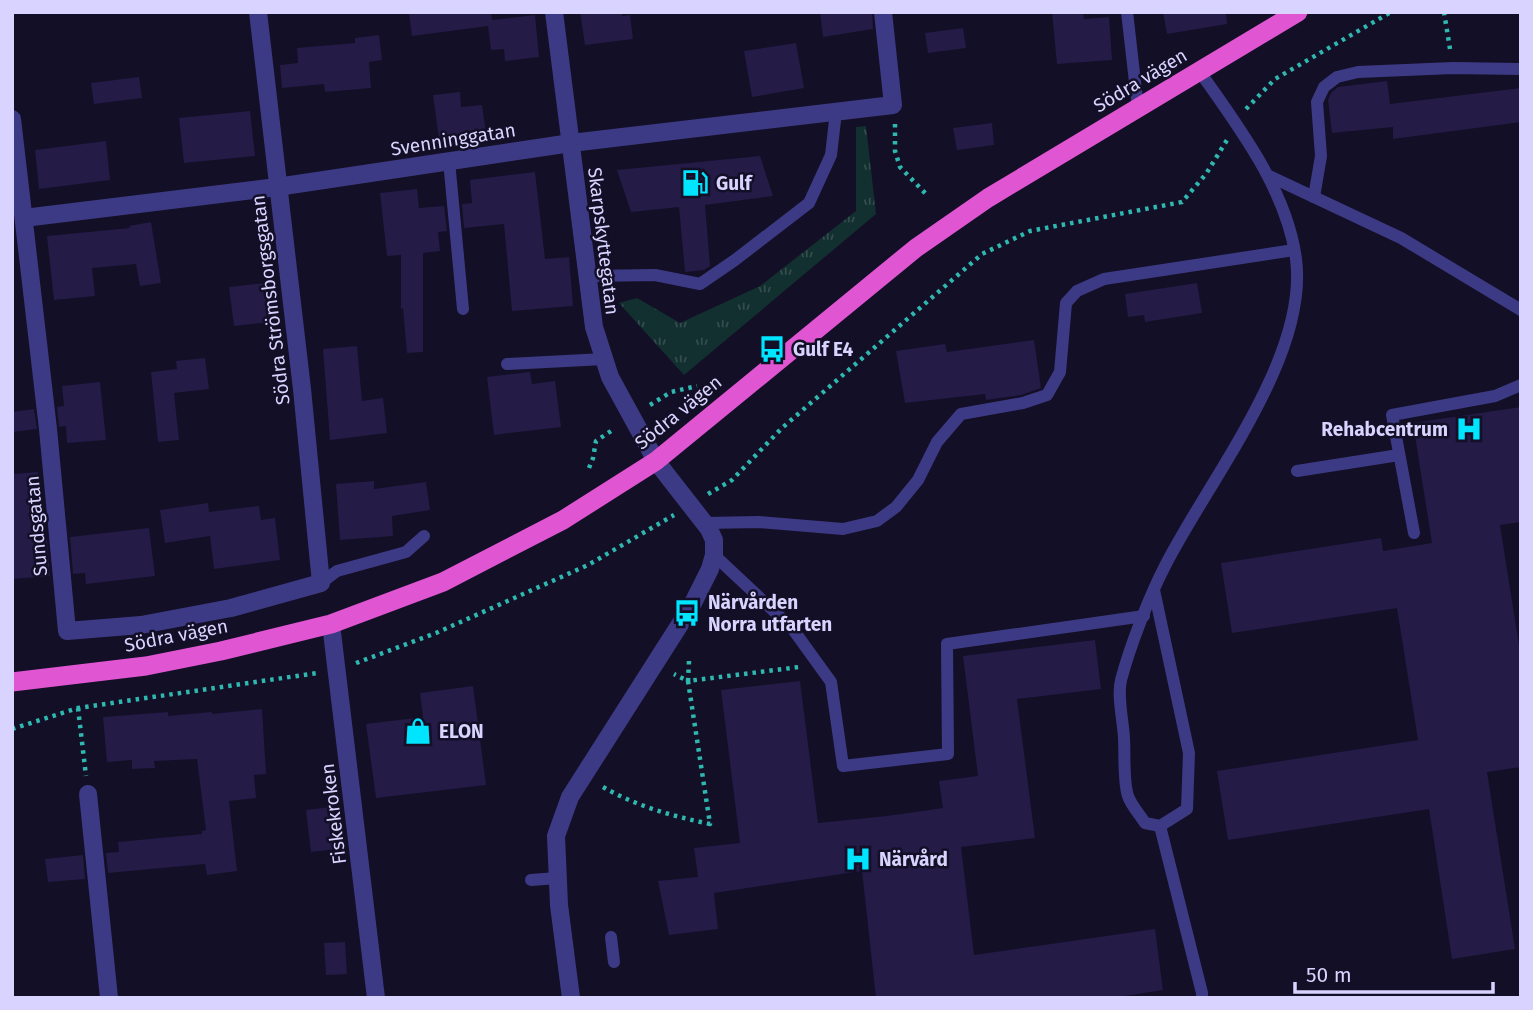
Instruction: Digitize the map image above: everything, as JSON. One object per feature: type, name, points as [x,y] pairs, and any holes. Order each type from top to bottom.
[{"type":"highway","name":"Södra vägen","points":[[12,682],[146,666],[331,624],[443,582],[563,520],[656,461],[916,248],[988,198],[1298,12]]},
{"type":"street","name":"Södra Strömsborgsgatan","points":[[258,12],[303,389],[321,583]]},
{"type":"street","name":"Skarpskyttegatan","points":[[554,12],[594,327],[610,377],[656,461],[705,523]]},
{"type":"street","points":[[883,12],[891,106]]},
{"type":"street","name":"Svenninggatan","points":[[24,219],[277,187],[571,143],[891,106]]},
{"type":"street","name":"Sundsgatan","points":[[12,119],[48,429],[67,631],[141,625],[231,608],[321,583]]},
{"type":"street","points":[[571,998],[561,933],[555,836],[570,797],[691,607],[710,569],[714,540],[705,523]]},
{"type":"street","name":"Fiskekroken","points":[[331,624],[376,998]]},
{"type":"street","points":[[88,794],[109,998]]},
{"type":"lane","points":[[1127,12],[1138,108]]},
{"type":"lane","points":[[1314,197],[1321,156],[1317,102],[1324,87],[1336,77],[1358,72],[1453,68],[1521,69]]},
{"type":"lane","points":[[1154,590],[1189,753],[1187,809],[1160,826],[1145,823],[1128,796],[1120,682],[1154,590],[1165,565],[1244,429],[1280,357],[1292,320],[1295,300],[1296,259],[1269,176],[1200,72]]},
{"type":"lane","points":[[588,276],[655,275],[700,284],[809,203],[831,155],[836,112]]},
{"type":"lane","points":[[449,161],[463,309]]},
{"type":"lane","points":[[1269,176],[1401,238],[1521,310]]},
{"type":"lane","points":[[705,523],[759,522],[843,529],[877,521],[897,507],[918,480],[937,442],[961,414],[1047,396],[1060,372],[1066,303],[1077,291],[1104,279],[1294,250]]},
{"type":"lane","points":[[507,364],[604,359]]},
{"type":"lane","points":[[1414,533],[1392,415],[1495,396],[1521,385]]},
{"type":"lane","points":[[1297,471],[1399,455]]},
{"type":"lane","points":[[321,583],[337,571],[406,552],[424,536]]},
{"type":"lane","points":[[714,555],[792,628],[831,682],[842,766],[948,754],[947,644],[1144,616]]},
{"type":"lane","points":[[1160,826],[1202,998]]},
{"type":"lane","points":[[531,880],[557,878]]},
{"type":"lane","points":[[611,937],[614,962]]},
{"type":"path","points":[[1444,12],[1453,68]]},
{"type":"path","points":[[891,106],[895,151],[900,167],[927,195]]},
{"type":"path","points":[[583,776],[626,800],[674,816],[710,824],[688,681],[689,661]]},
{"type":"path","points":[[656,664],[688,681],[818,664]]},
{"type":"path","points":[[78,708],[88,794]]},
{"type":"green space","points":[[866,126],[876,214],[684,375],[619,303],[637,298],[680,323],[760,286],[856,211],[856,127]]},
{"type":"building","points":[[491,12],[492,20],[535,15],[539,57],[505,61],[504,49],[491,50],[488,26],[412,36],[409,14]]},
{"type":"building","points":[[580,12],[622,12],[622,16],[630,15],[633,39],[585,45]]},
{"type":"building","points":[[820,12],[872,12],[873,29],[823,37]]},
{"type":"building","points":[[1052,12],[1083,12],[1084,19],[1109,17],[1112,60],[1057,64]]},
{"type":"building","points":[[1163,12],[1226,12],[1227,24],[1167,34]]},
{"type":"building","points":[[963,28],[966,48],[928,53],[925,33]]},
{"type":"building","points":[[379,35],[382,60],[369,62],[371,88],[325,92],[324,84],[282,88],[280,65],[298,63],[297,48],[355,43],[355,38]]},
{"type":"building","points":[[796,43],[804,88],[752,97],[744,51]]},
{"type":"building","points":[[139,77],[142,98],[94,104],[91,83]]},
{"type":"building","points":[[1387,81],[1390,104],[1521,88],[1521,122],[1393,139],[1393,127],[1332,133],[1328,100],[1331,93],[1338,87]]},
{"type":"building","points":[[460,92],[461,107],[482,105],[486,133],[439,139],[433,95]]},
{"type":"building","points":[[250,111],[255,156],[184,163],[179,118]]},
{"type":"building","points":[[992,123],[994,145],[957,150],[953,128]]},
{"type":"building","points":[[106,141],[110,180],[39,189],[35,150]]},
{"type":"building","name":"Gulf","points":[[760,156],[773,196],[705,205],[710,266],[704,270],[685,272],[679,207],[631,212],[617,170]]},
{"type":"building","points":[[535,172],[545,259],[569,257],[573,306],[512,311],[504,224],[464,228],[462,204],[472,203],[470,180]]},
{"type":"building","points":[[417,189],[419,208],[444,206],[447,231],[438,232],[440,251],[423,253],[423,352],[407,353],[403,308],[401,309],[401,255],[387,256],[380,193]]},
{"type":"building","points":[[151,222],[161,283],[140,286],[136,264],[92,268],[95,296],[54,300],[47,236],[130,228],[129,226]]},
{"type":"building","points":[[274,282],[279,321],[234,326],[229,287]]},
{"type":"building","points":[[1197,283],[1202,313],[1145,322],[1144,315],[1128,317],[1125,294]]},
{"type":"building","points":[[1034,340],[1041,388],[1021,395],[986,400],[985,394],[905,403],[896,351],[945,344],[947,352]]},
{"type":"building","points":[[357,346],[362,401],[383,398],[387,433],[330,440],[323,349]]},
{"type":"building","points":[[205,358],[209,389],[174,393],[179,440],[158,442],[151,372],[177,369],[176,361]]},
{"type":"building","points":[[530,372],[532,384],[555,381],[561,427],[494,435],[487,377]]},
{"type":"building","points":[[100,382],[106,440],[67,443],[66,426],[59,427],[57,407],[64,406],[62,386]]},
{"type":"building","points":[[1521,407],[1521,522],[1500,525],[1521,658],[1521,767],[1487,772],[1515,949],[1452,959],[1429,809],[1228,840],[1217,771],[1418,740],[1397,608],[1232,633],[1221,563],[1381,538],[1383,551],[1432,543],[1413,423]]},
{"type":"building","points":[[34,409],[37,429],[12,432],[12,412]]},
{"type":"building","points":[[38,472],[50,576],[12,579],[12,474]]},
{"type":"building","points":[[374,481],[374,489],[426,482],[430,510],[392,516],[393,536],[340,540],[336,484]]},
{"type":"building","points":[[208,503],[209,512],[259,506],[261,520],[275,518],[280,560],[214,569],[210,536],[165,543],[160,510]]},
{"type":"building","points":[[149,528],[155,576],[86,584],[85,573],[73,574],[70,537]]},
{"type":"building","points":[[1095,640],[1101,689],[1017,699],[1035,838],[961,847],[974,955],[1155,929],[1163,990],[1112,998],[876,998],[862,871],[714,893],[718,929],[669,935],[658,881],[698,877],[694,848],[740,843],[721,690],[800,681],[818,823],[887,816],[943,808],[939,781],[978,776],[963,656]]},
{"type":"building","points":[[473,686],[486,785],[376,798],[366,724],[423,717],[420,693]]},
{"type":"building","points":[[262,709],[266,774],[254,775],[256,798],[229,801],[237,871],[207,875],[205,864],[108,873],[106,853],[119,852],[118,842],[202,834],[202,831],[206,830],[197,759],[154,761],[155,768],[132,769],[132,760],[107,762],[103,717],[168,712],[168,716],[212,714]]},
{"type":"building","points":[[339,806],[345,848],[311,852],[306,810]]},
{"type":"building","points":[[83,855],[85,879],[48,882],[45,859]]},
{"type":"building","points":[[345,942],[347,974],[326,975],[324,943]]},
{"type":"place","name":"Gulf","points":[[695,183]]},
{"type":"place","name":"Gulf E4","points":[[772,349]]},
{"type":"place","name":"Rehabcentrum","points":[[1469,429]]},
{"type":"place","name":"Närvården Norra utfarten","points":[[687,613]]},
{"type":"place","name":"ELON","points":[[418,731]]},
{"type":"place","name":"Närvård","points":[[858,859]]}]
